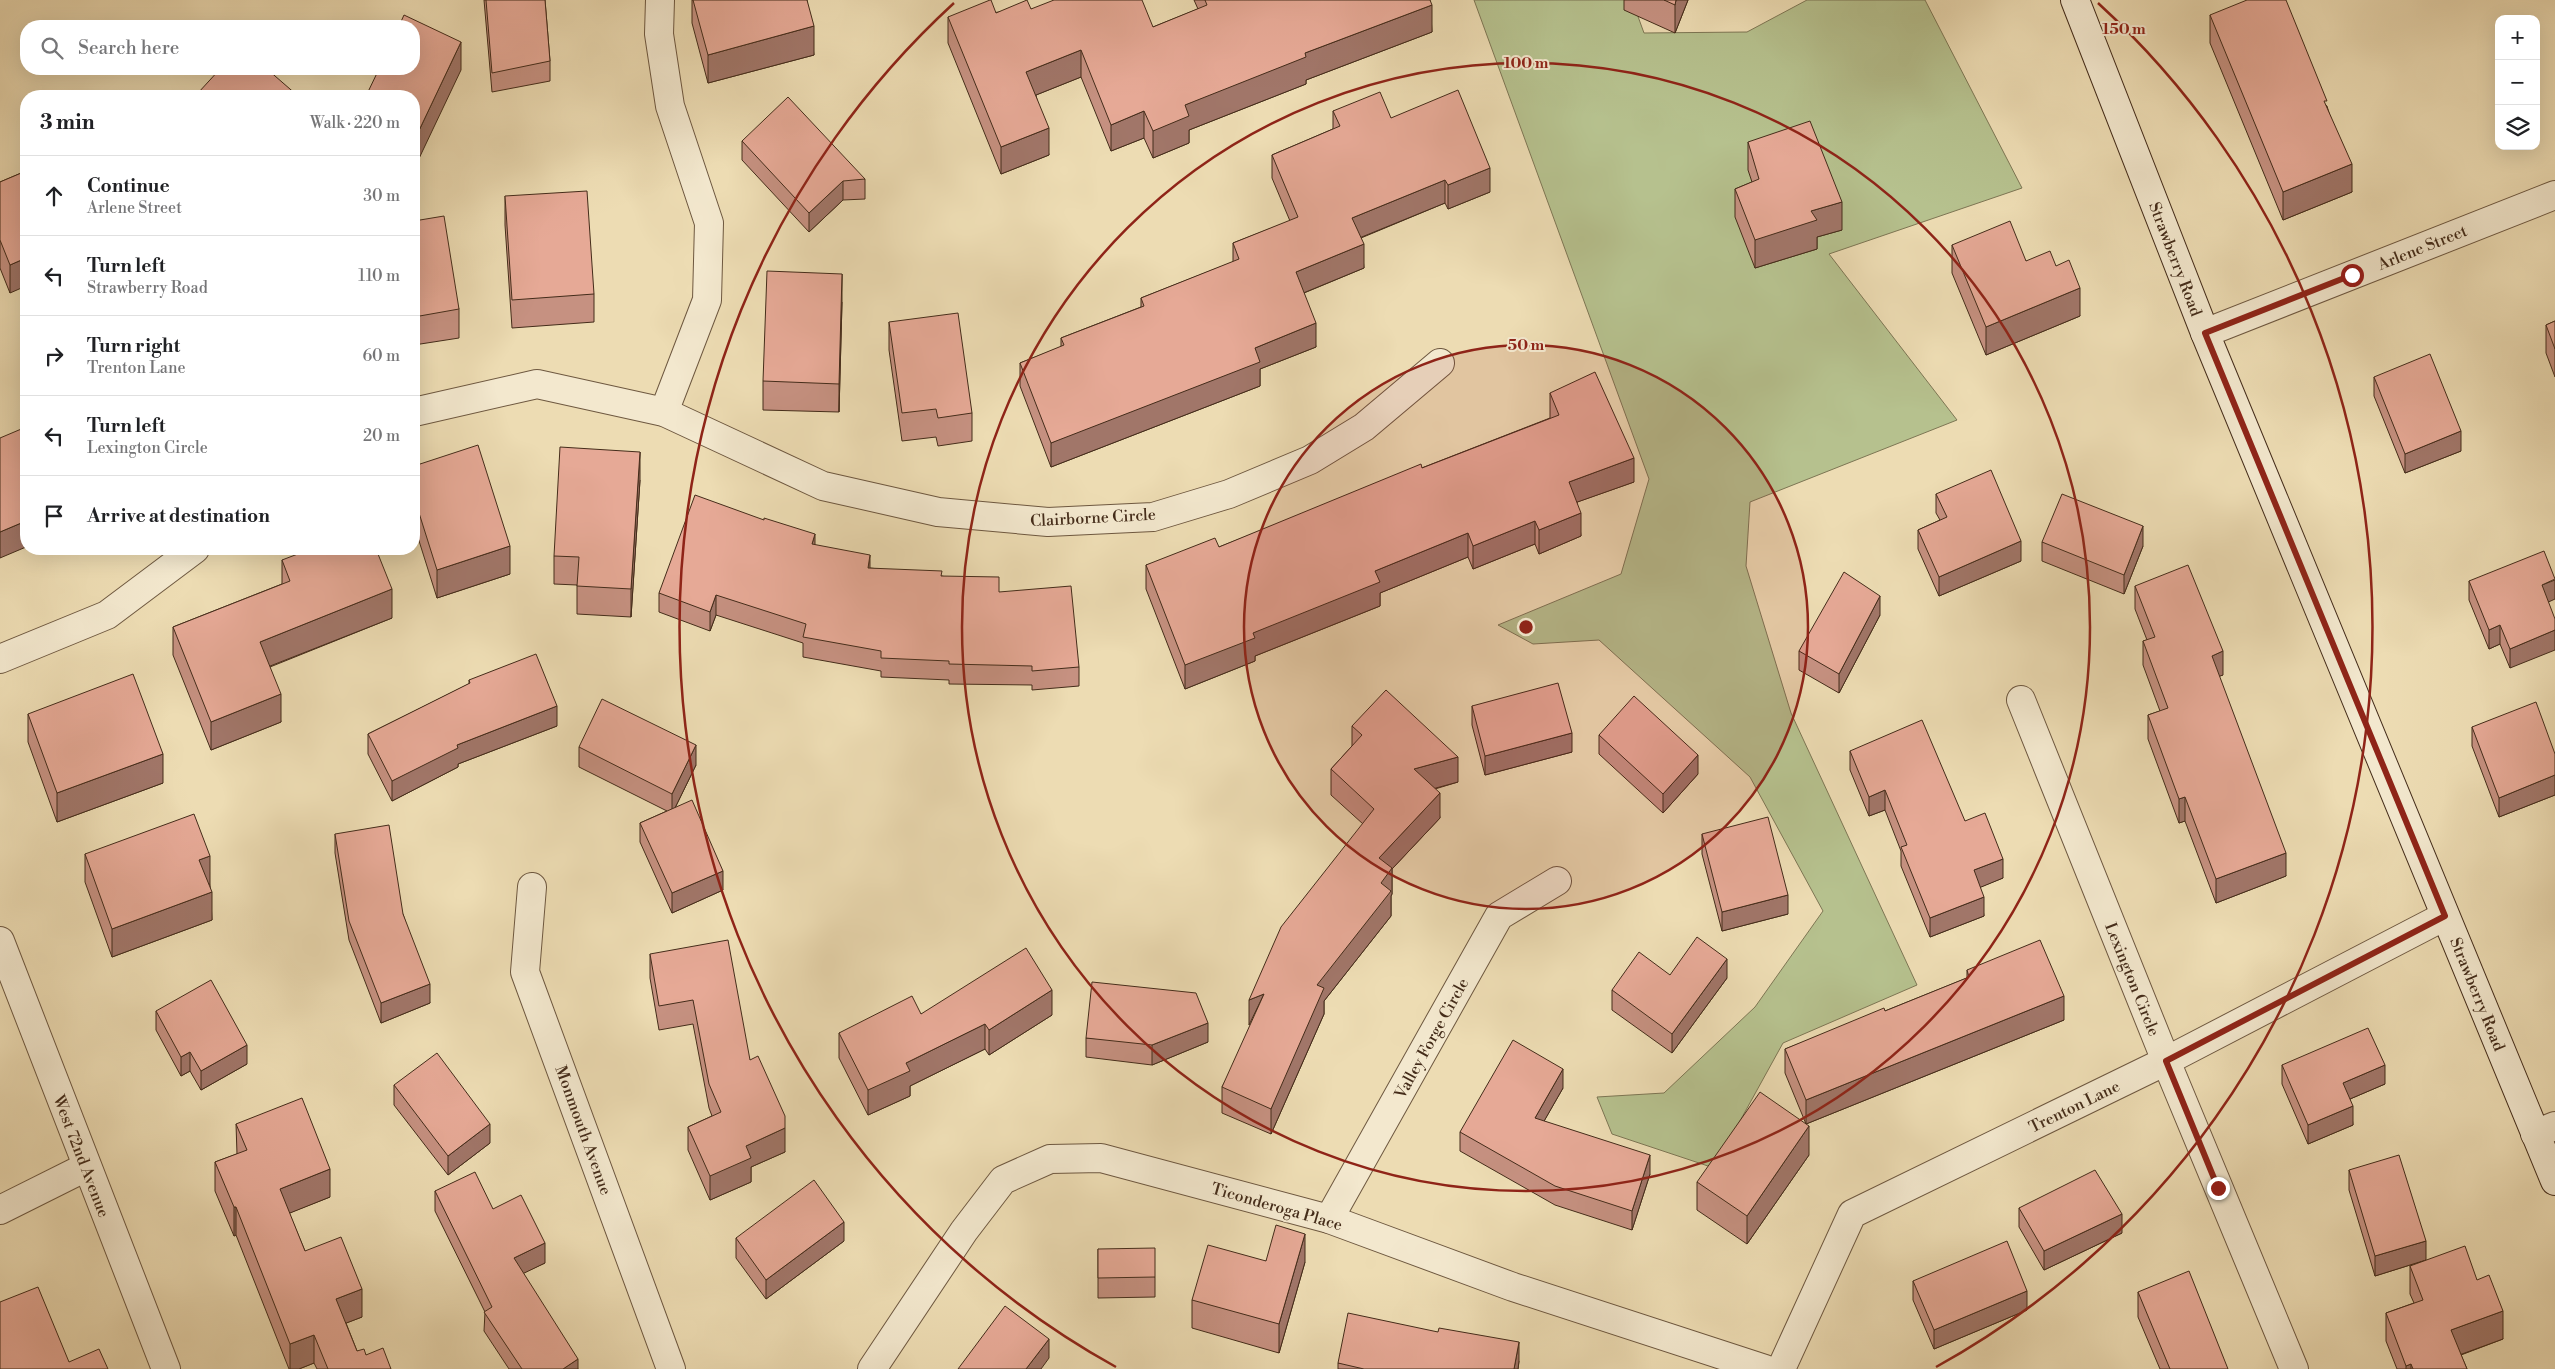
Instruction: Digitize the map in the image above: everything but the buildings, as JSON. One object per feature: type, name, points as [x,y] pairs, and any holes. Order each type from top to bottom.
[{"type":"street","points":[[660,0],[659,34],[670,106],[709,223],[707,300],[664,412]]},
{"type":"street","name":"Strawberry Road","points":[[2075,0],[2205,333],[2445,916],[2545,1130],[2555,1181]]},
{"type":"street","name":"Arlene Street","points":[[2205,333],[2555,195]]},
{"type":"street","name":"Clairborne Circle","points":[[420,411],[537,384],[664,412],[823,486],[938,512],[1048,522],[1153,517],[1229,494],[1310,460],[1364,428],[1440,363]]},
{"type":"street","points":[[0,659],[107,615],[187,555]]},
{"type":"street","name":"Lexington Circle","points":[[2020,700],[2166,1061],[2294,1369]]},
{"type":"street","name":"Valley Forge Circle","points":[[1329,1219],[1499,916],[1557,881]]},
{"type":"street","name":"Monmouth Avenue","points":[[532,887],[525,972],[671,1369]]},
{"type":"street","name":"Trenton Lane","points":[[1782,1369],[1852,1214],[2166,1061],[2445,916]]},
{"type":"street","name":"West 72nd Avenue","points":[[0,942],[166,1369]]},
{"type":"street","name":"Ticonderoga Place","points":[[872,1369],[964,1231],[1003,1180],[1050,1159],[1101,1158],[1329,1219],[1513,1287],[1765,1369]]},
{"type":"street","points":[[0,1210],[86,1167]]},
{"type":"green space","points":[[1474,0],[1632,0],[1644,33],[1747,32],[1807,0],[1925,0],[2022,188],[1829,254],[1957,420],[1750,502],[1746,566],[1791,713],[1917,985],[1783,1043],[1714,1168],[1612,1134],[1597,1097],[1664,1093],[1755,1007],[1823,911],[1750,777],[1599,640],[1533,644],[1498,625],[1621,574],[1649,479]]},
{"type":"route","points":[[2218,1188],[2166,1061],[2445,916],[2205,333],[2352,275]]}]
